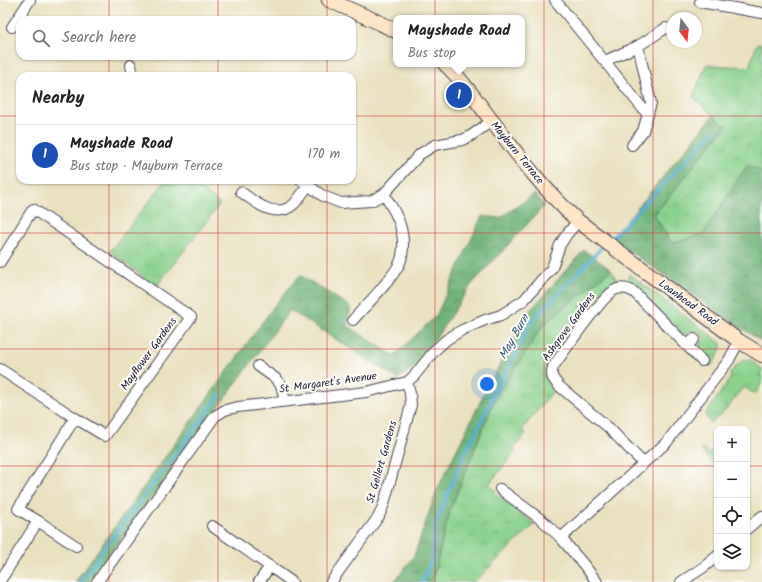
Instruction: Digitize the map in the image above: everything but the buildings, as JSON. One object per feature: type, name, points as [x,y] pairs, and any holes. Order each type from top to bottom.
[{"type":"main road","points":[[329,0],[393,30]]},
{"type":"main road","name":"Mayburn Terrace","points":[[448,67],[467,87],[492,121],[551,194],[578,222],[596,236]]},
{"type":"main road","name":"Loanhead Road","points":[[596,236],[739,341],[762,355]]},
{"type":"street","points":[[19,16],[30,0]]},
{"type":"street","points":[[555,0],[648,115]]},
{"type":"street","points":[[700,2],[733,3],[762,12]]},
{"type":"street","points":[[12,27],[16,21]]},
{"type":"street","points":[[604,61],[638,46],[666,28]]},
{"type":"street","points":[[632,145],[643,131],[651,103],[638,46]]},
{"type":"street","points":[[132,65],[133,72]]},
{"type":"street","points":[[305,184],[323,196],[340,203],[371,201],[384,194],[420,154],[435,145],[462,140],[469,137],[492,121]]},
{"type":"street","points":[[241,192],[262,207],[273,210],[283,210],[294,204],[304,184]]},
{"type":"street","points":[[353,320],[358,309],[390,278],[400,262],[404,248],[402,232],[397,216],[384,194]]},
{"type":"street","name":"Mayflower Gardens","points":[[0,262],[33,209],[191,317],[105,436],[75,418]]},
{"type":"street","points":[[407,382],[414,376],[435,350],[446,340],[485,320],[501,315],[524,300],[552,268],[560,245],[567,234],[578,222]]},
{"type":"street","name":"Ashgrove Gardens","points":[[643,463],[609,428],[556,383],[551,374],[553,367],[597,308],[611,292],[617,289],[629,289],[634,292],[690,342],[702,361]]},
{"type":"street","points":[[561,538],[667,442],[729,360],[739,341]]},
{"type":"street","points":[[258,366],[275,378],[281,385],[285,401]]},
{"type":"street","points":[[0,369],[75,418],[18,509],[76,546]]},
{"type":"street","name":"St Margaret's Avenue","points":[[98,582],[215,416],[225,410],[238,406],[366,392],[407,382]]},
{"type":"street","name":"St Gellert Gardens","points":[[331,582],[379,516],[384,504],[411,405],[407,382]]},
{"type":"street","points":[[500,489],[543,521],[561,538],[597,582]]},
{"type":"street","points":[[750,526],[762,516]]},
{"type":"street","points":[[0,581],[38,521]]},
{"type":"street","points":[[212,526],[292,582]]},
{"type":"street","points":[[681,582],[714,559]]},
{"type":"street","points":[[259,582],[270,566]]},
{"type":"green space","points":[[757,44],[762,44],[762,172],[748,165],[703,234],[672,243],[654,215],[725,126],[693,97],[706,65],[749,67]]},
{"type":"green space","points":[[713,116],[726,126],[654,215],[672,243],[703,234],[748,164],[762,172],[762,305],[759,310],[762,311],[762,342],[612,239]]},
{"type":"green space","points":[[163,184],[195,184],[220,204],[156,287],[110,251]]},
{"type":"green space","points":[[535,194],[544,206],[471,285],[419,363],[398,379],[290,310],[89,582],[75,582],[277,302],[300,275],[351,307],[347,325],[394,356],[436,316],[482,216],[500,218]]},
{"type":"green space","points":[[584,250],[611,270],[544,324],[494,401],[450,510],[432,582],[394,582],[414,556],[437,490],[485,392],[528,313]]},
{"type":"green space","points":[[611,270],[618,282],[605,289],[585,313],[579,314],[566,332],[567,339],[551,357],[546,369],[548,382],[554,390],[523,428],[523,432],[526,434],[513,449],[516,451],[489,484],[496,490],[494,493],[535,524],[474,582],[432,582],[450,510],[494,401],[544,324]]},
{"type":"green space","points":[[629,274],[721,343],[720,352],[711,366],[700,351],[699,344],[705,339],[697,330],[687,336],[683,335],[635,287],[628,284]]},
{"type":"green space","points":[[744,360],[751,360],[762,369],[762,383],[755,394],[743,387],[728,408],[711,423],[705,415],[731,377],[730,373],[739,363]]},
{"type":"green space","points":[[704,448],[709,454],[714,450],[714,465],[701,450]]},
{"type":"waterway","name":"May Burn","points":[[610,240],[714,131]]},
{"type":"waterway","name":"May Burn","points":[[422,582],[431,562],[436,523],[460,463],[531,322],[605,244]]},
{"type":"waterway","points":[[81,582],[104,549],[221,394]]},
{"type":"place","name":"Mayshade Road","points":[[459,95]]}]
